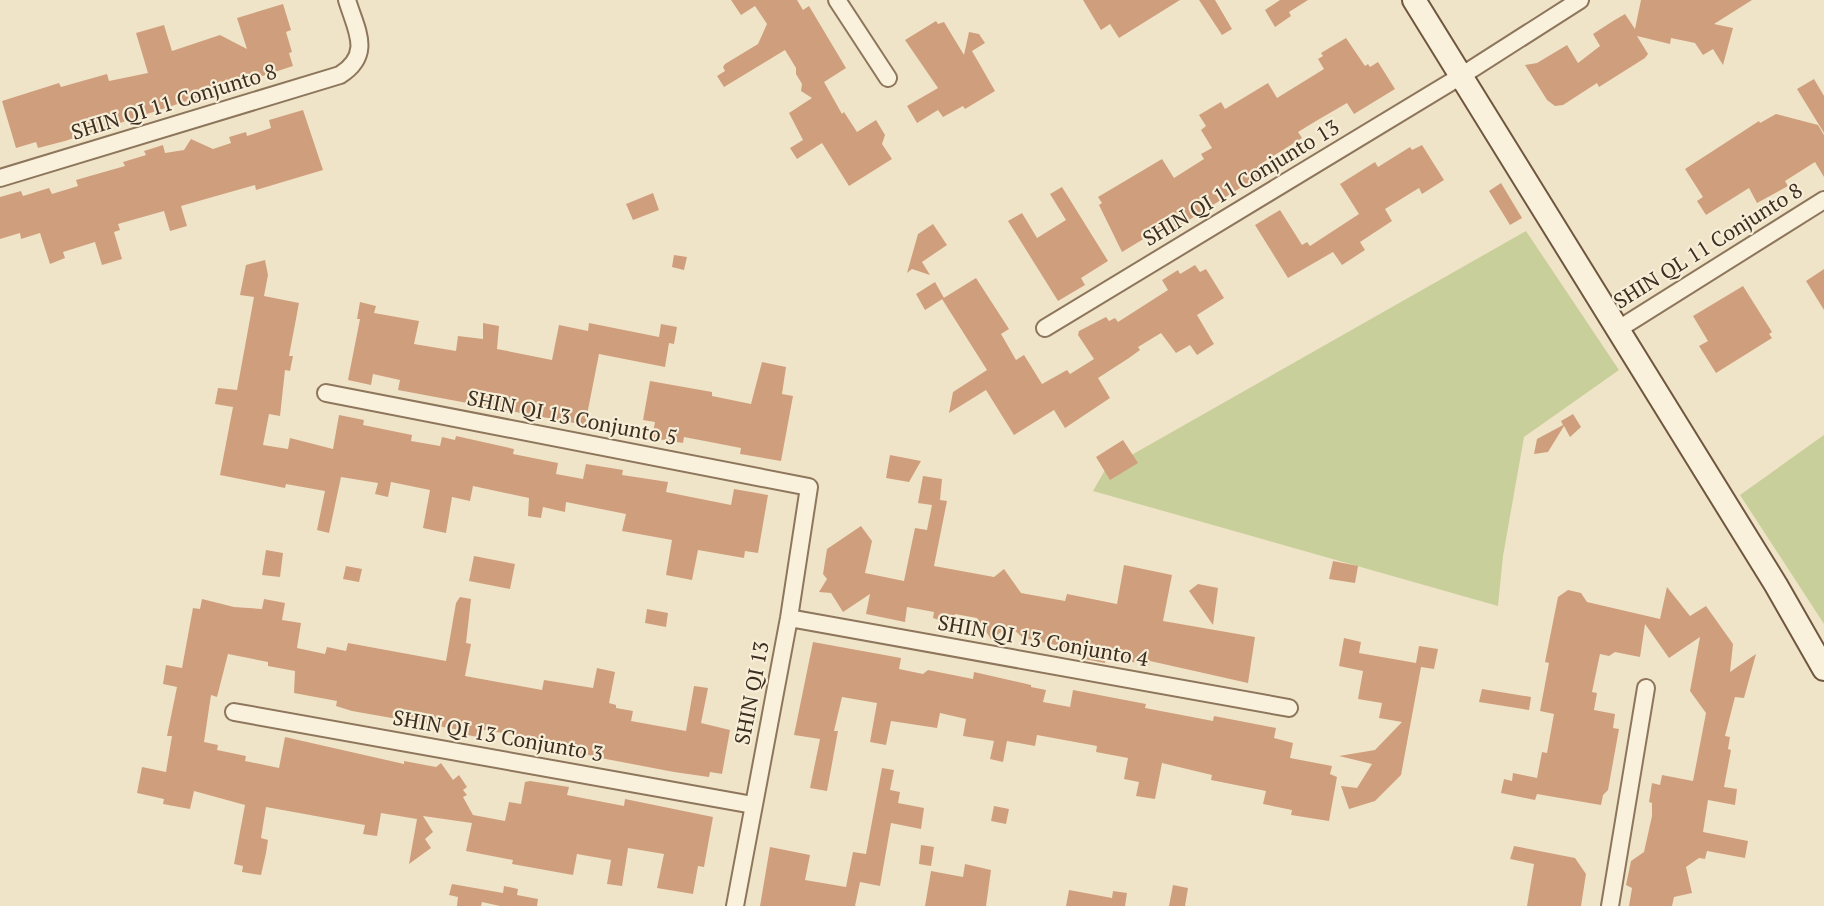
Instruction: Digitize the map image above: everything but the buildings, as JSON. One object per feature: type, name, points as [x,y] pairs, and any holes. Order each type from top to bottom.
[{"type":"street","name":"SHIN QI 11 Conjunto 8","points":[[0,178],[340,75],[357,61],[361,50],[347,0]]},
{"type":"street","points":[[837,0],[888,78]]},
{"type":"street","points":[[1414,0],[1776,585],[1824,669]]},
{"type":"street","name":"SHIN QI 11 Conjunto 13","points":[[1045,328],[1461,76],[1580,0]]},
{"type":"street","name":"SHIN QL 11 Conjunto 8","points":[[1617,330],[1824,200]]},
{"type":"street","name":"SHIN QI 13 Conjunto 5","points":[[326,393],[809,487]]},
{"type":"street","name":"SHIN QI 13","points":[[735,906],[789,618],[809,487]]},
{"type":"street","name":"SHIN QI 13 Conjunto 4","points":[[789,618],[1288,708]]},
{"type":"street","points":[[1610,906],[1646,688]]},
{"type":"street","name":"SHIN QI 13 Conjunto 3","points":[[234,712],[753,805]]},
{"type":"green space","points":[[1526,231],[1619,370],[1524,437],[1503,556],[1498,606],[1093,491],[1105,470]]},
{"type":"green space","points":[[1824,435],[1824,624],[1740,495]]}]
